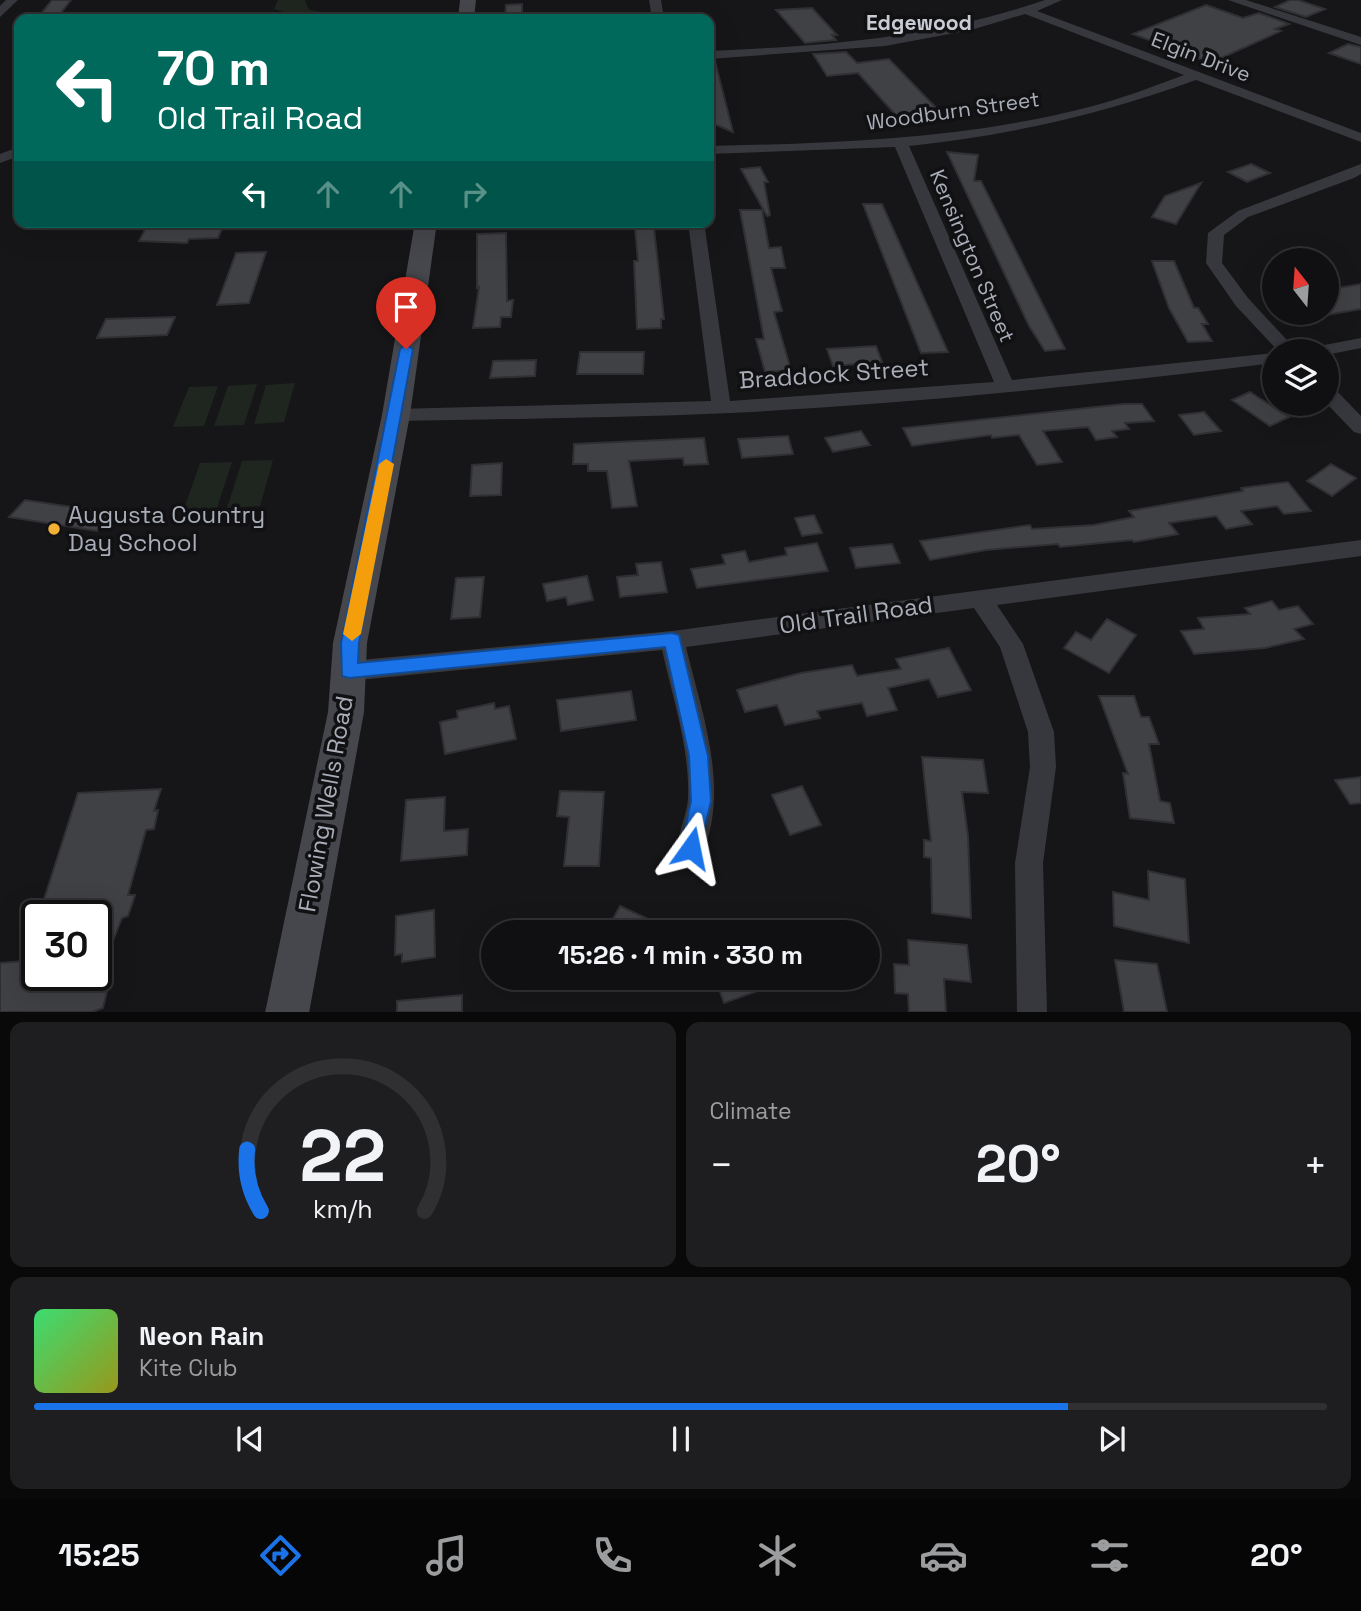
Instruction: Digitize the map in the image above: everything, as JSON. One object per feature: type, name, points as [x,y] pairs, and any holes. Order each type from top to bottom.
[{"type":"main road","name":"Flowing Wells Road","points":[[287,1012],[346,712],[350,643],[396,415],[425,228]]},
{"type":"street","points":[[0,13],[12,0]]},
{"type":"street","points":[[714,55],[800,52],[912,40],[1027,11],[1056,0]]},
{"type":"street","points":[[1234,0],[1361,41]]},
{"type":"street","name":"Elgin Drive","points":[[1027,11],[1361,138]]},
{"type":"street","name":"Woodburn Street","points":[[714,150],[900,142],[1009,127],[1096,110],[1196,75]]},
{"type":"street","name":"Kensington Street","points":[[900,142],[1005,387]]},
{"type":"street","points":[[1277,339],[1242,302],[1214,263],[1216,233],[1243,214],[1349,176],[1361,168]]},
{"type":"street","points":[[697,228],[721,406]]},
{"type":"street","points":[[1339,347],[1361,343]]},
{"type":"street","name":"Braddock Street","points":[[396,415],[721,406],[1005,387],[1262,359]]},
{"type":"street","points":[[1339,405],[1361,428]]},
{"type":"street","name":"Old Trail Road","points":[[349,671],[672,640],[1361,548]]},
{"type":"street","points":[[979,597],[1011,644],[1041,732],[1043,768],[1030,863],[1032,1012]]},
{"type":"street","points":[[672,640],[699,756],[701,801],[691,848]]},
{"type":"shaded area","points":[[278,0],[305,0],[309,10],[317,11],[318,14],[290,14],[274,9]]},
{"type":"shaded area","points":[[295,383],[284,422],[254,424],[266,385]]},
{"type":"shaded area","points":[[257,384],[244,425],[214,426],[228,386]]},
{"type":"shaded area","points":[[218,386],[204,426],[173,427],[189,387]]},
{"type":"shaded area","points":[[273,460],[260,506],[227,508],[242,461]]},
{"type":"shaded area","points":[[232,462],[217,508],[184,509],[200,463]]},
{"type":"building","points":[[52,0],[71,0],[60,14],[41,14]]},
{"type":"building","points":[[1290,0],[1325,9],[1306,17],[1275,7]]},
{"type":"building","points":[[522,4],[522,14],[505,14],[506,5]]},
{"type":"building","points":[[1206,5],[1243,18],[1259,13],[1289,24],[1275,29],[1281,31],[1210,63],[1133,34]]},
{"type":"building","points":[[812,8],[837,35],[832,35],[836,40],[805,43],[776,10]]},
{"type":"building","points":[[1348,44],[1361,47],[1361,64],[1329,53]]},
{"type":"building","points":[[846,52],[857,63],[889,59],[945,117],[902,122],[858,73],[827,76],[813,54]]},
{"type":"building","points":[[714,61],[715,61],[733,132],[714,124]]},
{"type":"building","points":[[947,152],[978,155],[974,181],[981,181],[1065,349],[1045,351],[1029,326]]},
{"type":"building","points":[[1251,164],[1270,173],[1247,182],[1228,172]]},
{"type":"building","points":[[760,167],[768,182],[764,182],[770,215],[767,216],[741,169]]},
{"type":"building","points":[[1201,183],[1176,224],[1152,217],[1165,196]]},
{"type":"building","points":[[863,204],[882,204],[948,352],[921,353]]},
{"type":"building","points":[[740,210],[762,210],[769,248],[781,247],[785,268],[771,268],[782,311],[774,312],[791,370],[765,372],[756,339],[764,339]]},
{"type":"building","points":[[146,228],[222,228],[218,238],[189,239],[187,243],[139,241]]},
{"type":"building","points":[[654,228],[664,319],[661,319],[661,328],[637,329],[634,261],[638,261],[635,229]]},
{"type":"building","points":[[506,233],[507,301],[513,300],[511,317],[501,317],[500,327],[473,328],[479,287],[477,288],[477,234]]},
{"type":"building","points":[[266,252],[249,303],[217,305],[236,253]]},
{"type":"building","points":[[1152,261],[1174,261],[1194,308],[1198,308],[1208,324],[1202,324],[1212,341],[1188,342],[1169,308]]},
{"type":"building","points":[[1361,284],[1361,309],[1339,313],[1339,288]]},
{"type":"building","points":[[175,317],[167,335],[97,338],[106,319]]},
{"type":"building","points":[[876,346],[882,362],[833,366],[827,349]]},
{"type":"building","points":[[580,352],[644,352],[643,374],[577,374]]},
{"type":"building","points":[[536,360],[535,376],[490,378],[493,361]]},
{"type":"building","points":[[1250,392],[1262,400],[1262,416],[1289,417],[1270,426],[1232,400]]},
{"type":"building","points":[[1142,404],[1154,421],[1125,423],[1129,429],[1112,431],[1117,437],[1096,440],[1088,427],[1043,431],[1062,462],[1037,465],[1019,435],[992,438],[991,435],[912,446],[903,428]]},
{"type":"building","points":[[1204,412],[1221,431],[1194,435],[1179,415]]},
{"type":"building","points":[[861,431],[870,445],[833,452],[825,438]]},
{"type":"building","points":[[788,436],[793,454],[742,458],[738,439]]},
{"type":"building","points":[[704,438],[708,464],[684,465],[683,458],[629,461],[637,506],[612,508],[607,471],[588,471],[588,464],[573,464],[574,444]]},
{"type":"building","points":[[502,463],[501,495],[470,496],[472,465]]},
{"type":"building","points":[[1331,464],[1356,478],[1332,496],[1307,481]]},
{"type":"building","points":[[1288,482],[1311,511],[1284,514],[1277,506],[1241,511],[1252,524],[1226,529],[1216,516],[1169,523],[1178,534],[1134,542],[1132,540],[1060,547],[1058,544],[986,550],[930,560],[920,541],[1030,525],[1032,529],[1094,525],[1134,517],[1129,511],[1243,491],[1241,488]]},
{"type":"building","points":[[25,500],[112,513],[97,531],[9,517]]},
{"type":"building","points":[[814,515],[822,533],[802,536],[795,518]]},
{"type":"building","points":[[817,543],[828,571],[697,588],[691,569],[725,564],[722,555],[745,551],[749,562],[787,555],[785,548]]},
{"type":"building","points":[[892,544],[900,563],[856,568],[850,548]]},
{"type":"building","points":[[661,562],[667,592],[620,597],[617,577],[638,575],[636,564]]},
{"type":"building","points":[[587,576],[593,600],[568,605],[566,597],[547,601],[543,584]]},
{"type":"building","points":[[484,577],[480,617],[451,619],[456,578]]},
{"type":"building","points":[[1272,601],[1279,610],[1298,606],[1313,624],[1294,629],[1304,639],[1265,648],[1194,654],[1181,631],[1204,629],[1198,618],[1250,614],[1245,608]]},
{"type":"building","points":[[1107,619],[1136,635],[1109,673],[1064,648],[1076,632],[1091,640]]},
{"type":"building","points":[[949,648],[971,690],[938,697],[929,679],[888,688],[897,710],[867,716],[862,703],[817,711],[820,718],[785,725],[777,705],[745,712],[737,690],[801,673],[852,665],[857,676],[901,669],[896,659]]},
{"type":"building","points":[[631,691],[636,720],[561,731],[557,700]]},
{"type":"building","points":[[1099,696],[1134,696],[1141,717],[1149,717],[1159,744],[1149,744],[1160,801],[1170,803],[1174,823],[1130,818],[1123,773],[1128,774]]},
{"type":"building","points":[[494,703],[495,709],[509,706],[516,739],[445,754],[440,722],[458,718],[457,711]]},
{"type":"building","points":[[922,757],[983,760],[988,793],[962,792],[968,836],[971,918],[932,913],[931,858],[924,857],[924,840],[931,841]]},
{"type":"building","points":[[1361,777],[1361,803],[1350,804],[1335,780]]},
{"type":"building","points":[[802,786],[821,825],[790,835],[772,795]]},
{"type":"building","points":[[161,789],[154,811],[158,810],[154,829],[146,830],[128,895],[135,895],[128,916],[122,918],[112,945],[112,900],[44,900],[78,793]]},
{"type":"building","points":[[560,791],[604,792],[599,866],[564,866],[569,817],[557,816]]},
{"type":"building","points":[[445,797],[444,831],[468,829],[467,855],[401,861],[406,800]]},
{"type":"building","points":[[1148,871],[1185,879],[1189,943],[1114,926],[1113,892],[1149,900]]},
{"type":"building","points":[[620,906],[650,920],[612,920]]},
{"type":"building","points":[[434,910],[435,957],[402,962],[402,954],[395,955],[396,916]]},
{"type":"building","points":[[908,940],[967,945],[971,982],[944,979],[946,1012],[909,1012],[908,994],[895,993],[894,964],[909,965]]},
{"type":"building","points":[[1115,960],[1157,964],[1167,1012],[1124,1012]]},
{"type":"building","points":[[21,961],[21,991],[107,991],[103,1008],[92,1012],[0,1012],[0,963]]},
{"type":"building","points":[[719,990],[761,990],[724,1003]]},
{"type":"building","points":[[462,995],[462,1012],[397,1012],[397,1001]]},
{"type":"slow traffic","points":[[352,634],[386,464]]},
{"type":"place","name":"Augusta Country Day School","points":[[54,529]]},
{"type":"district","name":"Edgewood","points":[[919,23]]},
{"type":"route","points":[[406,349],[396,415],[350,643],[349,671],[672,640],[699,756],[701,801],[691,848]]}]
